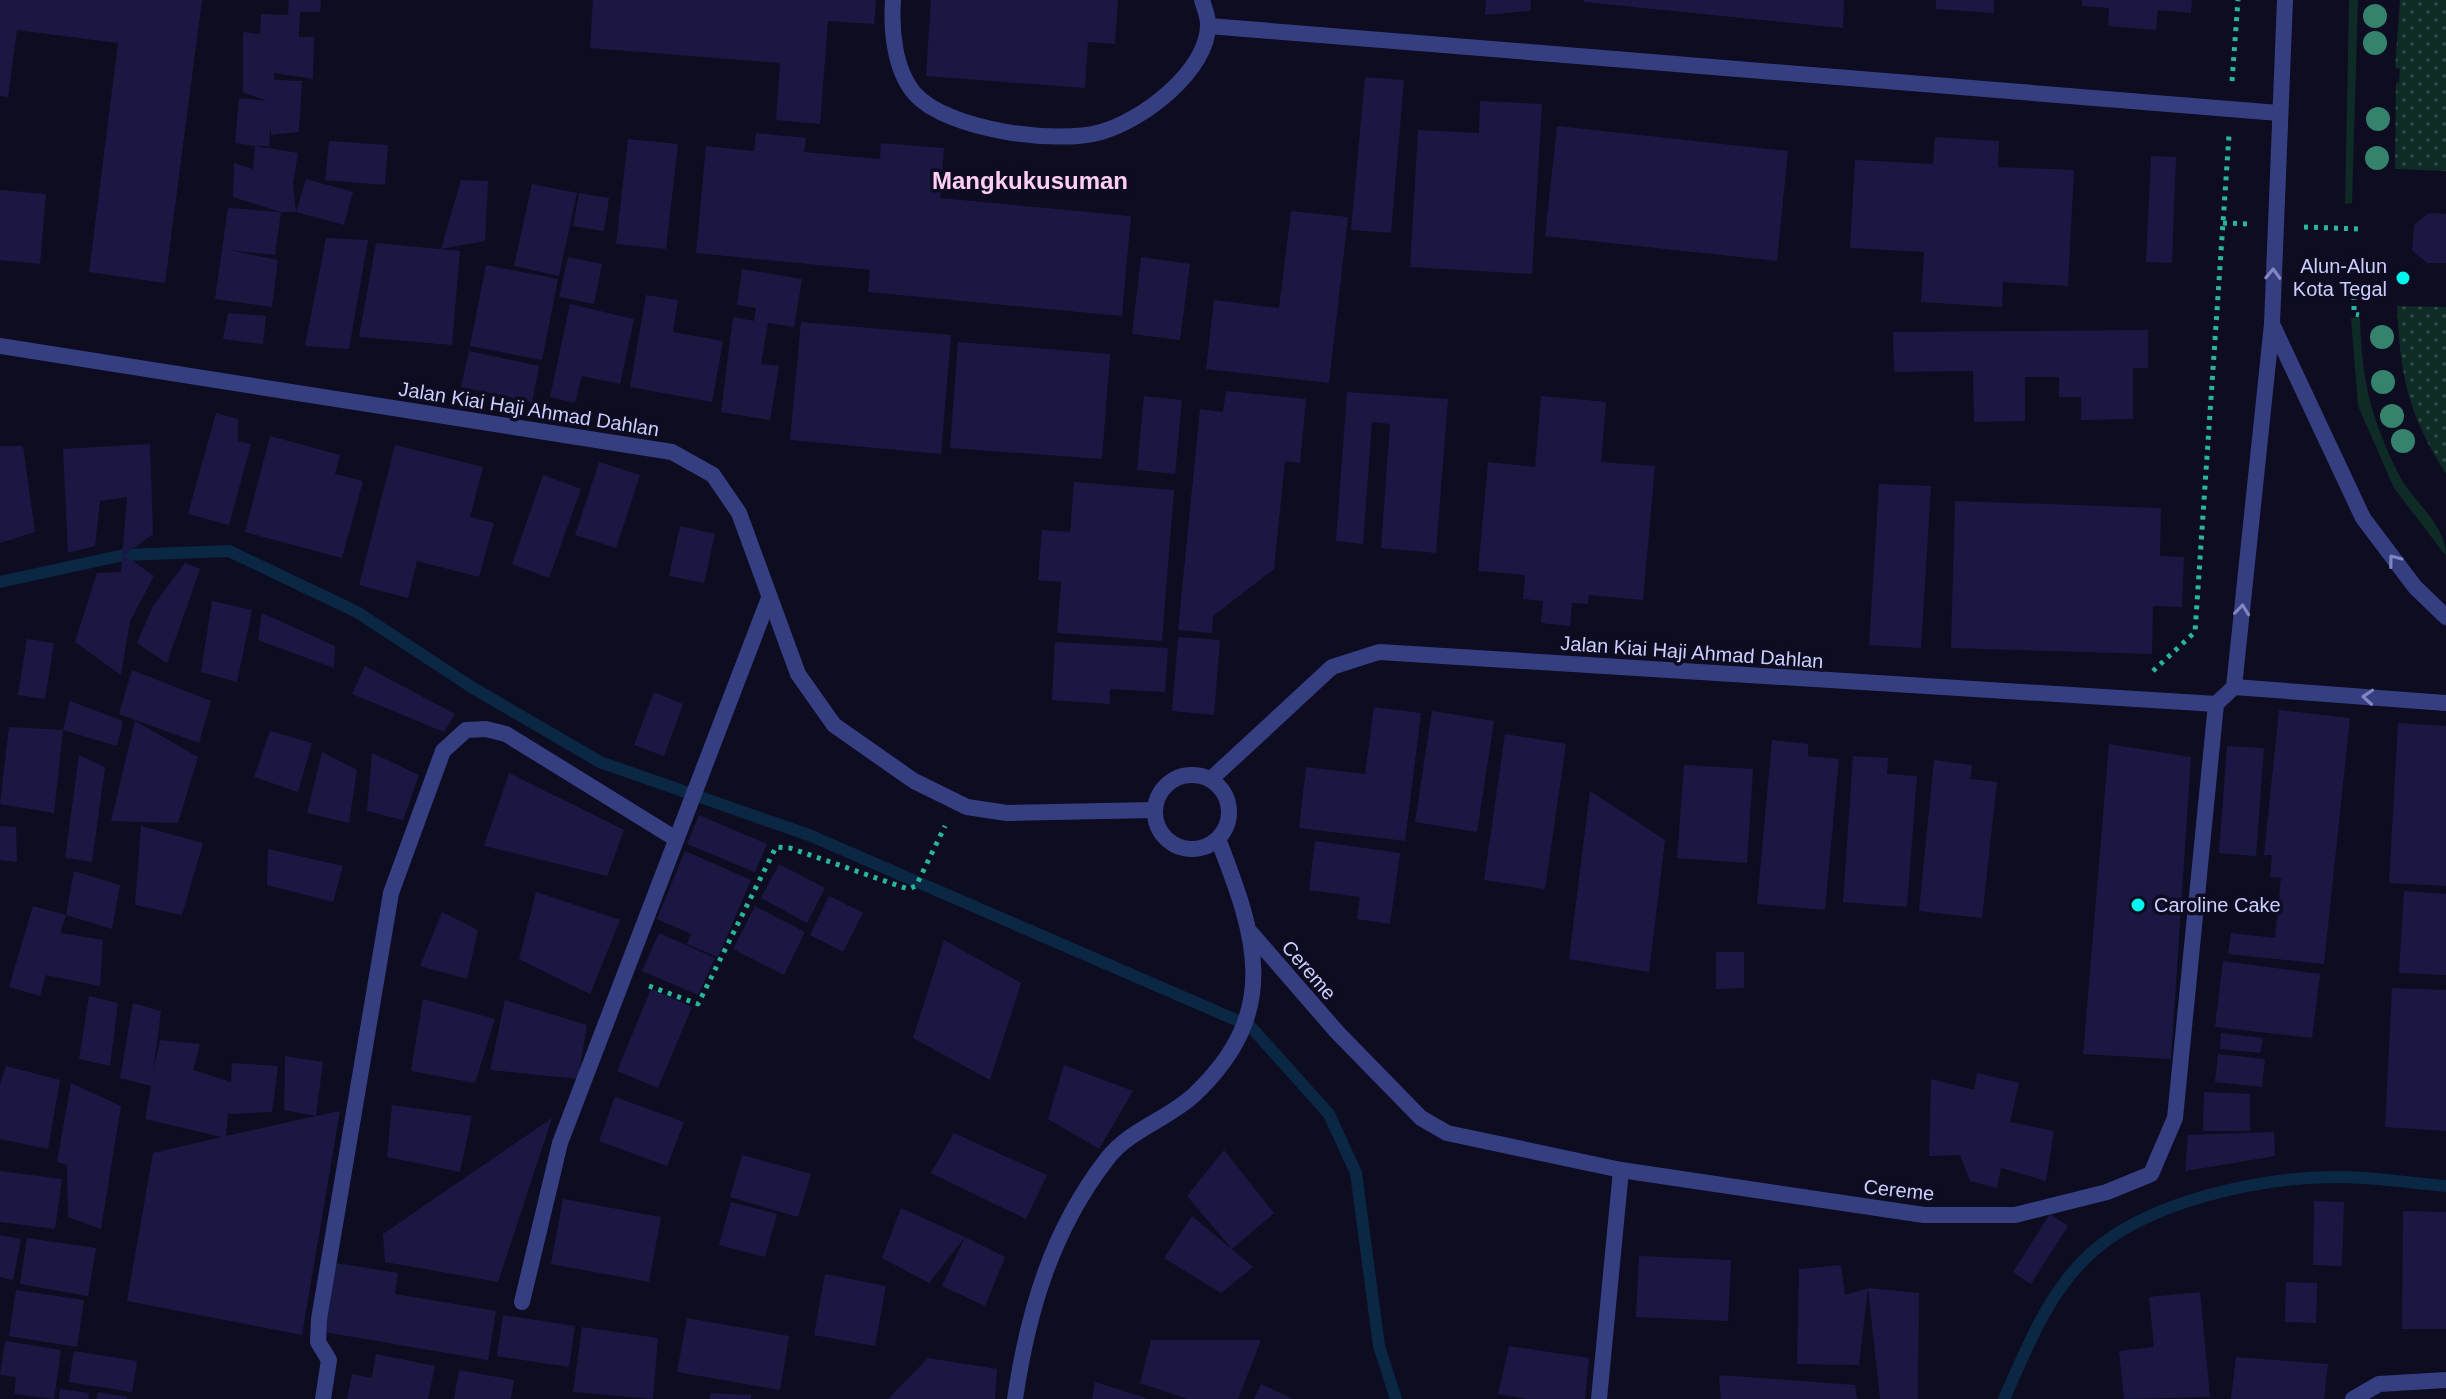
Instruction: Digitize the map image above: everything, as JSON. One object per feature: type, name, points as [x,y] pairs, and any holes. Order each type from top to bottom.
[{"type":"street","points":[[893,0],[894,48],[912,92],[930,108],[966,123],[1032,136],[1101,132],[1166,97],[1194,67],[1209,26],[1202,0]]},
{"type":"street","points":[[2216,704],[2234,687],[2272,324],[2285,0]]},
{"type":"street","points":[[1209,26],[2279,113]]},
{"type":"street","points":[[2272,324],[2363,518],[2415,587],[2446,617]]},
{"type":"street","name":"Jalan Kiai Haji Ahmad Dahlan","points":[[0,346],[672,452],[713,475],[739,513],[755,549],[769,598],[798,674],[834,725],[914,781],[967,807],[1007,813],[1155,810]]},
{"type":"street","points":[[522,1302],[560,1143],[626,977],[704,759],[769,598]]},
{"type":"street","name":"Jalan Kiai Haji Ahmad Dahlan","points":[[1211,779],[1332,667],[1379,652],[2216,704]]},
{"type":"street","points":[[2234,687],[2446,703]]},
{"type":"street","name":"Cereme","points":[[1251,933],[1354,1052],[1421,1118],[1447,1133],[1621,1170],[1924,1215],[2015,1215],[2107,1192],[2151,1174],[2175,1118],[2216,704]]},
{"type":"street","points":[[323,1399],[329,1360],[318,1342],[319,1319],[391,893],[443,751],[466,730],[486,729],[506,734],[676,839]]},
{"type":"street","points":[[1196,774],[1211,779],[1221,787],[1230,814],[1218,839],[1192,850],[1177,846],[1165,838],[1157,825],[1155,810],[1158,795],[1167,783],[1181,775],[1196,774]]},
{"type":"street","points":[[1015,1399],[1036,1291],[1062,1228],[1109,1157],[1140,1129],[1194,1096],[1229,1054],[1252,1005],[1255,986],[1251,933],[1218,839]]},
{"type":"street","points":[[1599,1399],[1621,1170]]},
{"type":"street","points":[[2353,1399],[2379,1384],[2446,1380]]},
{"type":"path","points":[[2153,671],[2195,632],[2238,0]]},
{"type":"path","points":[[2344,296],[2354,296],[2354,314],[2359,315]]},
{"type":"path","points":[[626,977],[698,1004],[776,847],[790,848],[908,889],[916,886],[937,843]]},
{"type":"green space","points":[[2349,0],[2358,0],[2352,203],[2345,204]]},
{"type":"green space","points":[[2400,0],[2446,0],[2446,171],[2395,169],[2396,83],[2399,82],[2400,69],[2395,68]]},
{"type":"green space","points":[[2397,306],[2446,307],[2446,474],[2423,432],[2408,394]]},
{"type":"green space","points":[[2351,318],[2360,318],[2369,397],[2381,433],[2404,484],[2435,523],[2445,544],[2446,556],[2394,488],[2358,406]]},
{"type":"building","points":[[0,0],[202,0],[165,283],[89,272],[118,43],[17,30],[8,97],[0,96]]},
{"type":"building","points":[[289,0],[321,0],[320,12],[300,12],[299,37],[314,37],[313,79],[274,73],[274,80],[302,81],[299,132],[271,135],[271,124],[269,146],[235,143],[239,98],[267,101],[243,92],[243,32],[260,34],[261,14],[288,15]]},
{"type":"building","points":[[593,0],[876,0],[874,24],[828,21],[820,124],[776,120],[780,63],[590,48]]},
{"type":"building","points":[[931,0],[1118,0],[1115,44],[1088,42],[1085,88],[926,76]]},
{"type":"building","points":[[1486,0],[1531,0],[1530,11],[1485,15]]},
{"type":"building","points":[[1844,0],[1843,28],[1584,2]]},
{"type":"building","points":[[1936,0],[1994,0],[1994,13],[1936,9]]},
{"type":"building","points":[[2082,0],[2192,0],[2191,13],[2158,10],[2156,30],[2108,26],[2109,8],[2082,6]]},
{"type":"building","points":[[1365,77],[1404,80],[1391,233],[1351,230]]},
{"type":"building","points":[[1480,101],[1542,104],[1532,274],[1410,267],[1418,130],[1479,133]]},
{"type":"building","points":[[1557,126],[1788,151],[1777,261],[1545,236]]},
{"type":"building","points":[[756,133],[806,138],[804,152],[880,159],[881,143],[944,148],[940,198],[1131,216],[1122,316],[868,292],[870,270],[696,253],[706,146],[754,151]]},
{"type":"building","points":[[1935,137],[1999,141],[1998,167],[2074,170],[2068,286],[2003,282],[2002,307],[1921,302],[1924,252],[1850,248],[1855,160],[1933,164]]},
{"type":"building","points":[[628,139],[678,144],[666,249],[616,244]]},
{"type":"building","points":[[329,141],[388,145],[385,185],[325,180]]},
{"type":"building","points":[[255,146],[298,153],[293,183],[296,212],[281,212],[233,197],[234,163],[253,169]]},
{"type":"building","points":[[2151,156],[2176,157],[2172,263],[2146,262]]},
{"type":"building","points":[[306,179],[353,192],[344,225],[296,212]]},
{"type":"building","points":[[461,180],[488,181],[485,241],[441,249]]},
{"type":"building","points":[[532,184],[577,193],[559,276],[514,266]]},
{"type":"building","points":[[0,190],[46,194],[40,264],[0,260]]},
{"type":"building","points":[[579,193],[609,198],[604,231],[573,226]]},
{"type":"building","points":[[228,208],[281,212],[275,255],[228,250],[278,260],[272,307],[215,299]]},
{"type":"building","points":[[1291,211],[1348,217],[1329,383],[1206,369],[1214,300],[1279,308]]},
{"type":"building","points":[[2429,213],[2446,214],[2446,263],[2427,263],[2412,250],[2414,225]]},
{"type":"building","points":[[326,238],[368,240],[349,349],[305,346]]},
{"type":"building","points":[[376,243],[460,251],[452,345],[359,337]]},
{"type":"building","points":[[568,257],[602,264],[594,304],[559,297]]},
{"type":"building","points":[[1141,257],[1190,264],[1180,340],[1132,334]]},
{"type":"building","points":[[486,265],[558,279],[542,360],[470,346]]},
{"type":"building","points":[[742,269],[802,279],[794,327],[768,323],[761,364],[779,366],[770,420],[721,412],[733,317],[754,321],[756,308],[737,305]]},
{"type":"building","points":[[646,295],[678,300],[673,332],[723,341],[712,402],[630,387]]},
{"type":"building","points":[[570,304],[634,319],[620,384],[582,376],[575,403],[550,397]]},
{"type":"building","points":[[228,313],[266,316],[263,344],[223,339]]},
{"type":"building","points":[[801,322],[951,335],[941,454],[790,440]]},
{"type":"building","points":[[2148,330],[2148,368],[2133,368],[2133,419],[2081,420],[2081,397],[2059,397],[2059,377],[2025,377],[2025,421],[1974,422],[1973,371],[1894,372],[1893,332]]},
{"type":"building","points":[[958,342],[1110,354],[1102,459],[950,448]]},
{"type":"building","points":[[469,351],[539,366],[532,402],[461,387]]},
{"type":"building","points":[[1226,391],[1306,399],[1300,463],[1285,461],[1274,569],[1213,616],[1212,633],[1178,630],[1200,409],[1223,412]]},
{"type":"building","points":[[1347,392],[1448,399],[1436,553],[1381,548],[1390,424],[1372,422],[1363,544],[1336,541]]},
{"type":"building","points":[[1144,396],[1182,400],[1175,474],[1137,470]]},
{"type":"building","points":[[1541,396],[1606,402],[1601,462],[1655,466],[1643,600],[1589,595],[1588,604],[1572,603],[1570,626],[1541,623],[1543,601],[1523,599],[1525,575],[1478,571],[1488,462],[1535,467]]},
{"type":"building","points":[[216,413],[238,419],[238,441],[251,444],[229,525],[188,514]]},
{"type":"building","points":[[270,436],[340,455],[335,474],[363,481],[342,558],[245,532]]},
{"type":"building","points":[[150,444],[153,534],[124,555],[154,576],[130,621],[121,675],[75,642],[97,573],[121,572],[127,497],[100,501],[95,546],[68,553],[63,449]]},
{"type":"building","points":[[395,445],[483,467],[470,517],[494,523],[479,577],[417,561],[408,598],[359,585]]},
{"type":"building","points":[[0,446],[23,446],[35,532],[0,543]]},
{"type":"building","points":[[599,462],[640,475],[616,548],[575,535]]},
{"type":"building","points":[[543,475],[581,489],[549,578],[512,564]]},
{"type":"building","points":[[1074,482],[1174,490],[1162,641],[1057,633],[1061,582],[1038,580],[1042,530],[1070,532]]},
{"type":"building","points":[[1879,484],[1931,486],[1921,648],[1869,645]]},
{"type":"building","points":[[1955,501],[2161,508],[2160,556],[2184,557],[2182,607],[2153,606],[2152,654],[1951,648]]},
{"type":"building","points":[[680,526],[715,534],[704,583],[669,576]]},
{"type":"building","points":[[185,563],[200,569],[167,663],[137,643],[153,606]]},
{"type":"building","points":[[212,601],[252,610],[237,682],[201,672]]},
{"type":"building","points":[[262,613],[335,646],[334,668],[258,640]]},
{"type":"building","points":[[1178,637],[1220,640],[1214,715],[1172,711]]},
{"type":"building","points":[[27,639],[54,643],[45,699],[18,695]]},
{"type":"building","points":[[1055,642],[1168,648],[1165,692],[1110,689],[1110,704],[1052,700]]},
{"type":"building","points":[[365,666],[455,714],[444,732],[352,694]]},
{"type":"building","points":[[132,670],[211,701],[199,743],[119,714]]},
{"type":"building","points":[[654,692],[683,704],[664,756],[634,745]]},
{"type":"building","points":[[70,701],[123,721],[117,746],[63,730]]},
{"type":"building","points":[[1374,707],[1421,713],[1405,841],[1299,828],[1306,767],[1365,774]]},
{"type":"building","points":[[2279,710],[2350,718],[2324,964],[2228,954],[2231,933],[2275,938],[2281,878],[2270,877],[2272,855],[2264,855]]},
{"type":"building","points":[[1432,711],[1494,721],[1477,832],[1415,822]]},
{"type":"building","points":[[135,721],[198,757],[178,823],[111,821]]},
{"type":"building","points":[[2398,723],[2446,726],[2446,886],[2389,883]]},
{"type":"building","points":[[9,727],[63,730],[54,813],[0,804]]},
{"type":"building","points":[[270,731],[312,743],[298,792],[254,777]]},
{"type":"building","points":[[1505,734],[1566,744],[1545,889],[1484,880]]},
{"type":"building","points":[[1772,740],[1808,744],[1808,756],[1839,759],[1825,910],[1757,904]]},
{"type":"building","name":"Caroline Cake","points":[[2109,744],[2191,757],[2171,1059],[2083,1054]]},
{"type":"building","points":[[2227,746],[2264,748],[2256,856],[2219,853]]},
{"type":"building","points":[[322,752],[357,770],[349,823],[307,813]]},
{"type":"building","points":[[372,753],[419,775],[403,820],[367,811]]},
{"type":"building","points":[[79,755],[105,767],[92,862],[65,858]]},
{"type":"building","points":[[1853,756],[1888,758],[1887,774],[1917,776],[1907,907],[1843,902]]},
{"type":"building","points":[[1934,760],[1972,765],[1970,779],[1997,782],[1982,918],[1919,911]]},
{"type":"building","points":[[1684,765],[1753,769],[1747,863],[1677,858]]},
{"type":"building","points":[[509,773],[624,830],[607,876],[484,846]]},
{"type":"building","points":[[1590,791],[1665,840],[1649,972],[1569,959]]},
{"type":"building","points":[[699,815],[767,844],[755,872],[687,844]]},
{"type":"building","points":[[0,826],[16,827],[17,862],[0,860]]},
{"type":"building","points":[[141,826],[203,843],[182,915],[135,905]]},
{"type":"building","points":[[1315,841],[1400,853],[1390,924],[1357,919],[1360,897],[1309,890]]},
{"type":"building","points":[[268,849],[343,866],[333,902],[267,885]]},
{"type":"building","points":[[685,851],[751,880],[718,957],[687,944],[691,934],[657,919]]},
{"type":"building","points":[[779,864],[825,888],[807,923],[761,898]]},
{"type":"building","points":[[74,871],[120,885],[112,929],[66,915]]},
{"type":"building","points":[[2404,891],[2446,894],[2446,975],[2399,973]]},
{"type":"building","points":[[536,892],[620,920],[590,994],[519,959]]},
{"type":"building","points":[[829,896],[863,913],[843,952],[810,935]]},
{"type":"building","points":[[33,906],[66,915],[60,933],[103,940],[100,986],[46,975],[40,996],[9,987]]},
{"type":"building","points":[[755,906],[805,932],[784,975],[733,949]]},
{"type":"building","points":[[442,912],[478,930],[467,979],[420,966]]},
{"type":"building","points":[[659,933],[715,958],[698,995],[642,971]]},
{"type":"building","points":[[944,940],[1021,983],[990,1080],[913,1038]]},
{"type":"building","points":[[1716,952],[1744,952],[1744,988],[1716,989]]},
{"type":"building","points":[[2223,961],[2320,974],[2312,1038],[2215,1027]]},
{"type":"building","points":[[2392,988],[2446,990],[2446,1131],[2385,1127]]},
{"type":"building","points":[[651,989],[692,1007],[658,1088],[617,1071]]},
{"type":"building","points":[[89,996],[118,1003],[110,1066],[79,1059]]},
{"type":"building","points":[[423,999],[495,1019],[475,1083],[411,1071]]},
{"type":"building","points":[[505,1000],[587,1025],[578,1079],[490,1070]]},
{"type":"building","points":[[133,1003],[161,1011],[153,1073],[160,1040],[200,1044],[193,1070],[231,1082],[232,1063],[278,1066],[272,1112],[228,1114],[226,1136],[340,1111],[302,1335],[127,1301],[153,1153],[222,1137],[145,1119],[151,1086],[120,1078]]},
{"type":"building","points":[[2221,1033],[2263,1038],[2260,1053],[2220,1049]]},
{"type":"building","points":[[2218,1054],[2265,1059],[2262,1087],[2215,1082]]},
{"type":"building","points":[[285,1056],[323,1062],[316,1116],[284,1110]]},
{"type":"building","points":[[1064,1065],[1133,1091],[1099,1149],[1048,1119]]},
{"type":"building","points":[[6,1066],[60,1080],[48,1149],[0,1139],[0,1084]]},
{"type":"building","points":[[1977,1073],[2019,1083],[2010,1122],[2054,1131],[2046,1181],[2001,1168],[1997,1188],[1970,1181],[1960,1155],[1929,1156],[1931,1079],[1974,1090]]},
{"type":"building","points":[[71,1083],[121,1106],[101,1229],[68,1217],[67,1165],[57,1162]]},
{"type":"building","points":[[2204,1092],[2250,1094],[2250,1131],[2203,1131]]},
{"type":"building","points":[[615,1097],[684,1122],[667,1166],[599,1141]]},
{"type":"building","points":[[392,1105],[472,1116],[460,1172],[387,1157]]},
{"type":"building","points":[[552,1118],[498,1282],[385,1262],[383,1234]]},
{"type":"building","points":[[2274,1132],[2275,1156],[2185,1171],[2188,1135]]},
{"type":"building","points":[[954,1133],[1047,1175],[1026,1219],[931,1173]]},
{"type":"building","points":[[1224,1150],[1274,1213],[1232,1249],[1187,1196]]},
{"type":"building","points":[[742,1155],[811,1174],[798,1217],[730,1197]]},
{"type":"building","points":[[0,1171],[62,1179],[55,1229],[0,1222]]},
{"type":"building","points":[[563,1199],[661,1217],[649,1282],[551,1264]]},
{"type":"building","points":[[2314,1201],[2344,1202],[2342,1266],[2313,1265]]},
{"type":"building","points":[[731,1202],[777,1214],[765,1257],[719,1245]]},
{"type":"building","points":[[901,1208],[965,1237],[929,1283],[882,1258]]},
{"type":"building","points":[[2403,1211],[2446,1212],[2446,1329],[2402,1329]]},
{"type":"building","points":[[2050,1214],[2068,1226],[2031,1284],[2013,1272]]},
{"type":"building","points":[[1192,1216],[1253,1267],[1221,1293],[1164,1258]]},
{"type":"building","points":[[0,1235],[21,1239],[13,1280],[0,1277]]},
{"type":"building","points":[[965,1237],[1005,1257],[985,1306],[942,1286]]},
{"type":"building","points":[[27,1238],[96,1248],[88,1296],[20,1284]]},
{"type":"building","points":[[1639,1256],[1731,1260],[1728,1321],[1636,1317]]},
{"type":"building","points":[[336,1263],[398,1273],[395,1294],[496,1311],[488,1360],[324,1332]]},
{"type":"building","points":[[1841,1265],[1845,1295],[1868,1288],[1859,1365],[1797,1364],[1799,1269]]},
{"type":"building","points":[[825,1274],[886,1286],[875,1346],[814,1335]]},
{"type":"building","points":[[2286,1282],[2317,1283],[2316,1323],[2285,1322]]},
{"type":"building","points":[[1868,1288],[1919,1293],[1918,1399],[1880,1399]]},
{"type":"building","points":[[16,1290],[84,1300],[77,1347],[9,1336]]},
{"type":"building","points":[[2200,1292],[2210,1397],[2124,1399],[2119,1351],[2154,1347],[2149,1297]]},
{"type":"building","points":[[503,1315],[575,1326],[569,1367],[497,1356]]},
{"type":"building","points":[[687,1318],[789,1336],[780,1390],[677,1372]]},
{"type":"building","points":[[582,1327],[658,1338],[653,1399],[573,1392]]},
{"type":"building","points":[[1151,1340],[1261,1340],[1238,1399],[1188,1399],[1140,1383]]},
{"type":"building","points":[[5,1341],[61,1350],[54,1399],[14,1394],[16,1377],[0,1375]]},
{"type":"building","points":[[1509,1346],[1589,1358],[1585,1399],[1527,1399],[1498,1394]]},
{"type":"building","points":[[74,1351],[137,1361],[132,1392],[69,1382]]},
{"type":"building","points":[[376,1354],[435,1366],[428,1399],[347,1399],[352,1374],[372,1378]]},
{"type":"building","points":[[2236,1357],[2328,1364],[2324,1399],[2231,1399]]},
{"type":"building","points":[[928,1358],[997,1369],[995,1399],[888,1399]]},
{"type":"building","points":[[459,1370],[514,1380],[511,1399],[454,1399]]},
{"type":"building","points":[[1719,1375],[1855,1385],[1857,1399],[1721,1399]]},
{"type":"building","points":[[1095,1382],[1146,1398],[1146,1399],[1092,1399]]},
{"type":"building","points":[[1261,1384],[1293,1399],[1254,1399]]},
{"type":"building","points":[[60,1389],[89,1393],[88,1399],[59,1399]]},
{"type":"building","points":[[98,1392],[127,1397],[127,1399],[96,1399]]},
{"type":"building","points":[[710,1393],[751,1395],[751,1399],[710,1399]]},
{"type":"waterway","points":[[0,582],[124,555],[229,551],[357,612],[473,688],[600,762],[809,835],[1250,1026],[1329,1114],[1356,1173],[1379,1346],[1396,1399]]},
{"type":"waterway","points":[[2004,1399],[2030,1341],[2062,1285],[2091,1253],[2143,1219],[2174,1206],[2241,1187],[2307,1178],[2351,1177],[2446,1186]]},
{"type":"place","name":"Alun-Alun Kota Tegal","points":[[2403,278]]},
{"type":"place","name":"Caroline Cake","points":[[2138,905]]},
{"type":"district","name":"Mangkukusuman","points":[[1030,180]]}]
